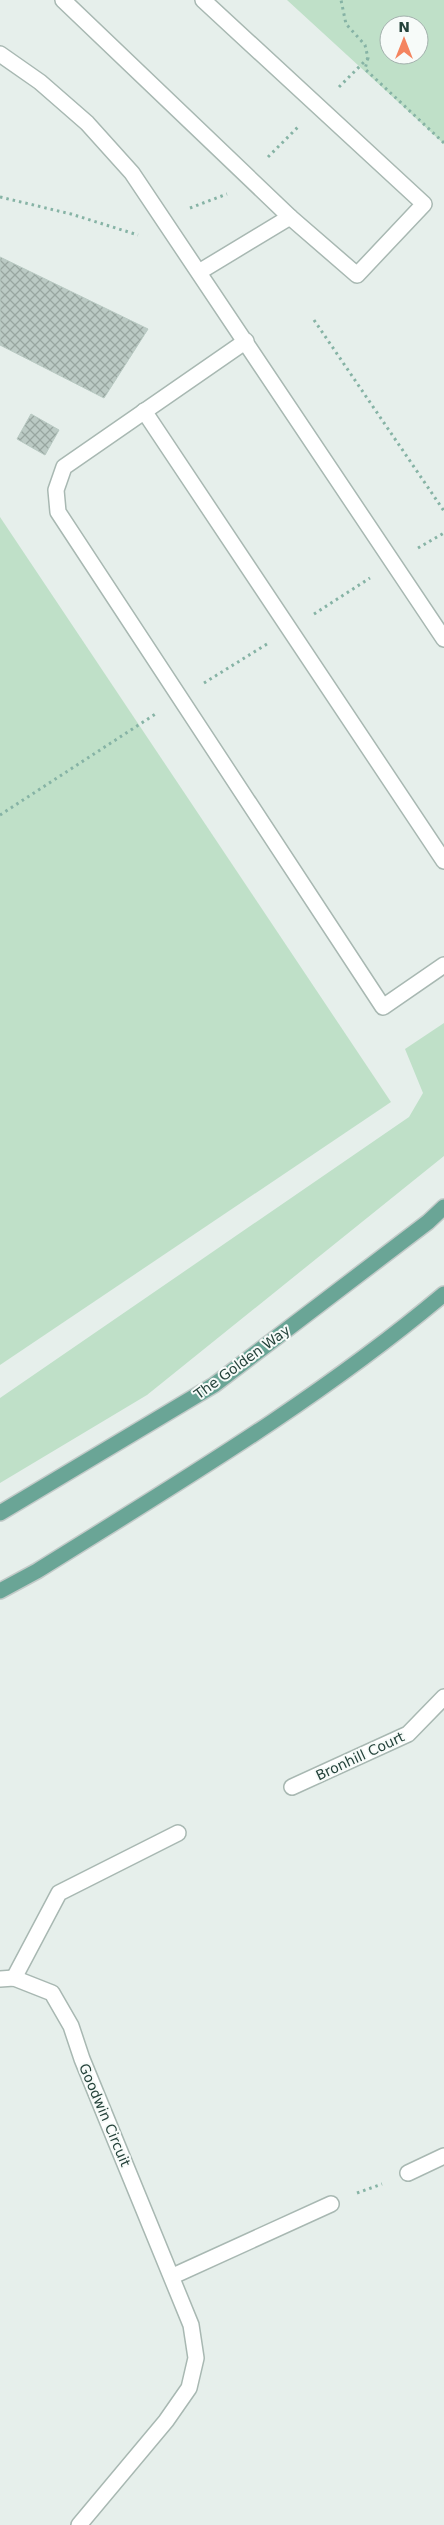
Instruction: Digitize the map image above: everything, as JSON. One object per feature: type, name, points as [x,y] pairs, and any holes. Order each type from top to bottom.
[{"type":"main road","name":"The Golden Way","points":[[0,1513],[214,1385],[428,1222],[444,1207]]},
{"type":"main road","points":[[0,1590],[37,1571],[250,1437],[394,1336],[444,1294]]},
{"type":"street","points":[[64,0],[290,217],[357,275],[424,204],[203,0]]},
{"type":"street","points":[[0,54],[40,82],[87,123],[132,173],[444,638]]},
{"type":"street","points":[[199,272],[290,217]]},
{"type":"street","points":[[246,341],[64,467],[56,490],[58,512],[383,1007],[444,965]]},
{"type":"street","points":[[144,411],[444,861]]},
{"type":"street","name":"Bronhill Court","points":[[292,1787],[408,1734],[444,1697]]},
{"type":"street","name":"Goodwin Circuit","points":[[80,2525],[166,2421],[189,2388],[196,2358],[191,2325],[173,2276],[82,2059],[71,2026],[52,1994],[7,1978],[59,1893],[178,1833]]},
{"type":"street","points":[[408,2173],[444,2156]]},
{"type":"street","points":[[173,2276],[331,2204]]},
{"type":"path","points":[[368,58],[365,69],[444,143]]},
{"type":"path","points":[[314,320],[444,511]]},
{"type":"path","points":[[0,815],[180,698],[444,533]]},
{"type":"path","points":[[331,2204],[408,2173]]},
{"type":"green space","points":[[287,0],[444,0],[444,144]]},
{"type":"green space","points":[[0,517],[391,1102],[0,1365]]},
{"type":"green space","points":[[444,1023],[444,1156],[147,1395],[0,1483],[0,1398],[409,1117],[423,1093],[405,1049]]},
{"type":"building","points":[[0,257],[148,329],[104,398],[0,345]]},
{"type":"building","points":[[31,414],[59,430],[45,455],[17,439]]}]
